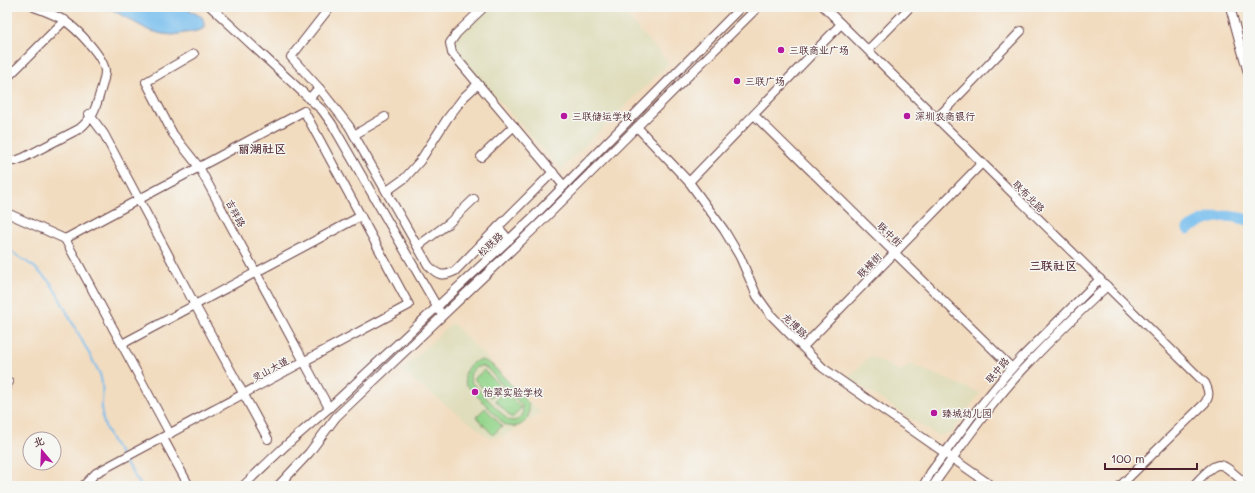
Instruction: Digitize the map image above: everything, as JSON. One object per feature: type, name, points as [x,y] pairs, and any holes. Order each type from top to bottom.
[{"type":"street","points":[[7,161],[19,160],[30,155],[86,124],[97,104],[104,79],[105,72],[103,64],[84,37],[65,20],[34,7]]},
{"type":"street","points":[[211,7],[322,110],[332,124],[442,316]]},
{"type":"street","points":[[330,7],[291,57],[320,89],[349,126],[428,265],[434,272],[440,275],[456,271],[553,172]]},
{"type":"street","points":[[484,7],[457,33],[450,43],[452,52],[564,186]]},
{"type":"street","name":"松联路","points":[[244,486],[283,448],[329,408],[509,240],[741,7]]},
{"type":"street","name":"松联路","points":[[278,486],[310,453],[336,417],[539,224],[758,7]]},
{"type":"street","name":"联布北路","points":[[824,7],[1206,383],[1209,393],[1205,403],[1120,486]]},
{"type":"street","points":[[868,50],[910,7]]},
{"type":"street","points":[[1230,7],[1248,73]]},
{"type":"street","points":[[7,78],[65,20]]},
{"type":"street","points":[[689,182],[841,24]]},
{"type":"street","points":[[937,118],[1021,31]]},
{"type":"street","name":"吉祥路","points":[[194,54],[146,82],[173,134],[199,167],[329,408]]},
{"type":"street","points":[[386,191],[405,178],[420,161],[447,119],[464,97],[478,84]]},
{"type":"street","points":[[309,99],[320,89]]},
{"type":"street","points":[[65,239],[304,111],[360,216],[122,344]]},
{"type":"street","points":[[90,115],[104,134],[268,439]]},
{"type":"street","name":"联中街","points":[[754,115],[1012,368]]},
{"type":"street","points":[[354,135],[385,117]]},
{"type":"street","points":[[481,157],[514,126]]},
{"type":"street","name":"龙博路","points":[[637,127],[689,182],[730,239],[738,252],[753,289],[761,303],[823,368],[992,486]]},
{"type":"street","name":"联横街","points":[[803,347],[982,163]]},
{"type":"street","points":[[418,246],[450,223],[474,199]]},
{"type":"street","points":[[7,213],[65,239],[122,344],[167,436],[189,486]]},
{"type":"street","name":"灵山大道","points":[[83,486],[96,473],[409,306],[360,216]]},
{"type":"street","points":[[498,227],[509,240]]},
{"type":"street","name":"联中路","points":[[923,486],[931,472],[984,401],[1012,368],[1100,279]]},
{"type":"street","name":"联中路","points":[[933,486],[952,458],[996,401],[1029,363],[1107,286]]},
{"type":"street","points":[[1193,486],[1206,471],[1216,464],[1222,465],[1248,486]]},
{"type":"shaded area","name":"三联储运学校","points":[[489,7],[618,7],[669,63],[561,169],[448,45]]},
{"type":"shaded area","name":"怡翠实验学校","points":[[452,323],[541,413],[504,436],[490,438],[401,371]]},
{"type":"shaded area","name":"臻城幼儿园","points":[[870,356],[900,371],[912,365],[980,393],[952,432],[938,436],[848,378]]},
{"type":"green space","points":[[476,361],[485,361],[492,365],[528,403],[529,414],[527,419],[520,425],[505,425],[466,384],[465,376],[467,369]],"holes":[[[483,366],[488,369],[522,406],[523,414],[518,420],[508,420],[471,382],[470,375],[474,368]]]},
{"type":"green space","points":[[484,370],[501,387],[491,397],[474,379]]},
{"type":"green space","points":[[504,391],[521,408],[512,418],[495,400]]},
{"type":"green space","points":[[485,408],[502,426],[493,435],[476,417]]},
{"type":"water","points":[[107,7],[184,7],[202,17],[204,26],[203,29],[197,31],[173,35],[162,34],[148,30]]},
{"type":"waterway","points":[[1188,229],[1203,221],[1217,217],[1224,216],[1248,220]]},
{"type":"waterway","points":[[7,249],[33,266],[50,282],[56,292],[100,374],[102,385],[103,420],[109,436],[122,456]]},
{"type":"waterway","points":[[124,460],[141,486]]},
{"type":"place","name":"三联商业广场","points":[[781,50]]},
{"type":"place","name":"三联广场","points":[[737,81]]},
{"type":"place","name":"三联储运学校","points":[[564,116]]},
{"type":"place","name":"深圳农商银行","points":[[907,116]]},
{"type":"place","name":"怡翠实验学校","points":[[475,392]]},
{"type":"place","name":"臻城幼儿园","points":[[934,413]]},
{"type":"district","name":"丽湖社区","points":[[262,149]]},
{"type":"district","name":"三联社区","points":[[1053,266]]}]
